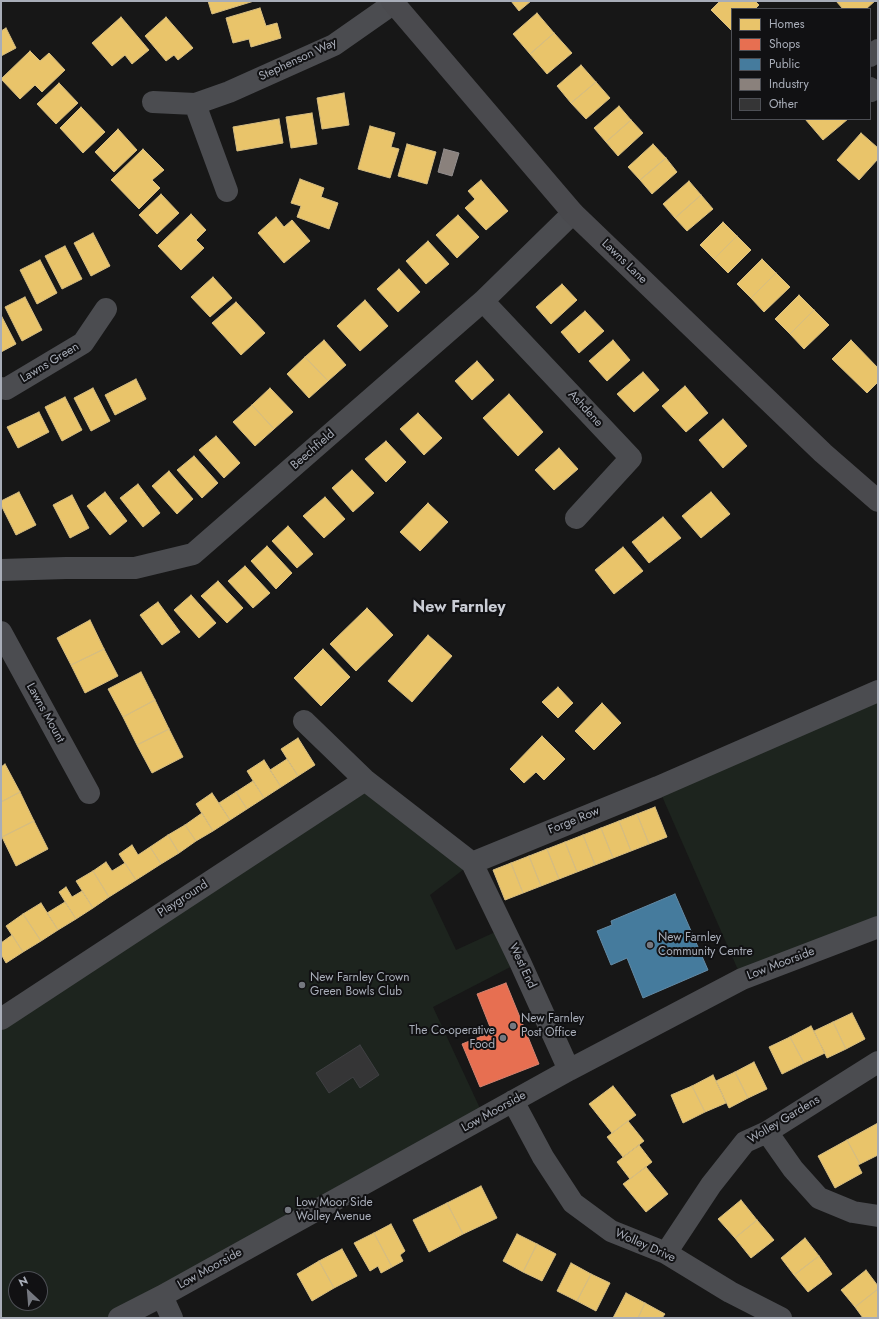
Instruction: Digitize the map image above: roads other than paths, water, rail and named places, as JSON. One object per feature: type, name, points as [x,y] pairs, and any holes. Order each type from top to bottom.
[{"type":"street","name":"Stephenson Way","points":[[153,102],[195,104],[229,92],[334,44],[393,2]]},
{"type":"street","name":"Lawns Lane","points":[[393,2],[573,213],[823,453],[878,500]]},
{"type":"street","points":[[195,104],[227,191]]},
{"type":"street","name":"Beechfield","points":[[1,570],[135,568],[192,554],[482,300],[573,213]]},
{"type":"street","name":"Ashdene","points":[[482,300],[631,458],[576,518]]},
{"type":"street","name":"Lawns Green","points":[[1,388],[6,389],[83,343],[106,309]]},
{"type":"street","name":"Lawns Mount","points":[[1,632],[89,793]]},
{"type":"street","name":"Forge Row","points":[[472,863],[658,787],[878,691]]},
{"type":"street","points":[[304,721],[365,780],[472,863]]},
{"type":"street","name":"Playground","points":[[1,1018],[365,780]]},
{"type":"street","name":"West End","points":[[472,863],[520,962],[569,1070]]},
{"type":"street","name":"Low Moorside","points":[[119,1318],[162,1296],[569,1070],[742,979],[878,927]]},
{"type":"street","name":"Wolley Gardens","points":[[666,1253],[710,1185],[745,1142],[767,1132],[878,1062]]},
{"type":"street","name":"Wolley Drive","points":[[513,1101],[543,1157],[573,1203],[611,1231],[666,1253],[730,1292],[781,1318]]},
{"type":"street","points":[[767,1132],[793,1169],[819,1198],[853,1212],[878,1216]]},
{"type":"street","points":[[162,1296],[172,1318]]},
{"type":"place","name":"New Farnley Community Centre","points":[[650,945]]},
{"type":"place","name":"New Farnley Crown Green Bowls Club","points":[[302,985]]},
{"type":"place","name":"New Farnley Post Office","points":[[513,1026]]},
{"type":"place","name":"The Co-operative Food","points":[[503,1038]]},
{"type":"place","name":"Low Moor Side Wolley Avenue","points":[[288,1210]]},
{"type":"district","name":"New Farnley","points":[[459,608]]}]
